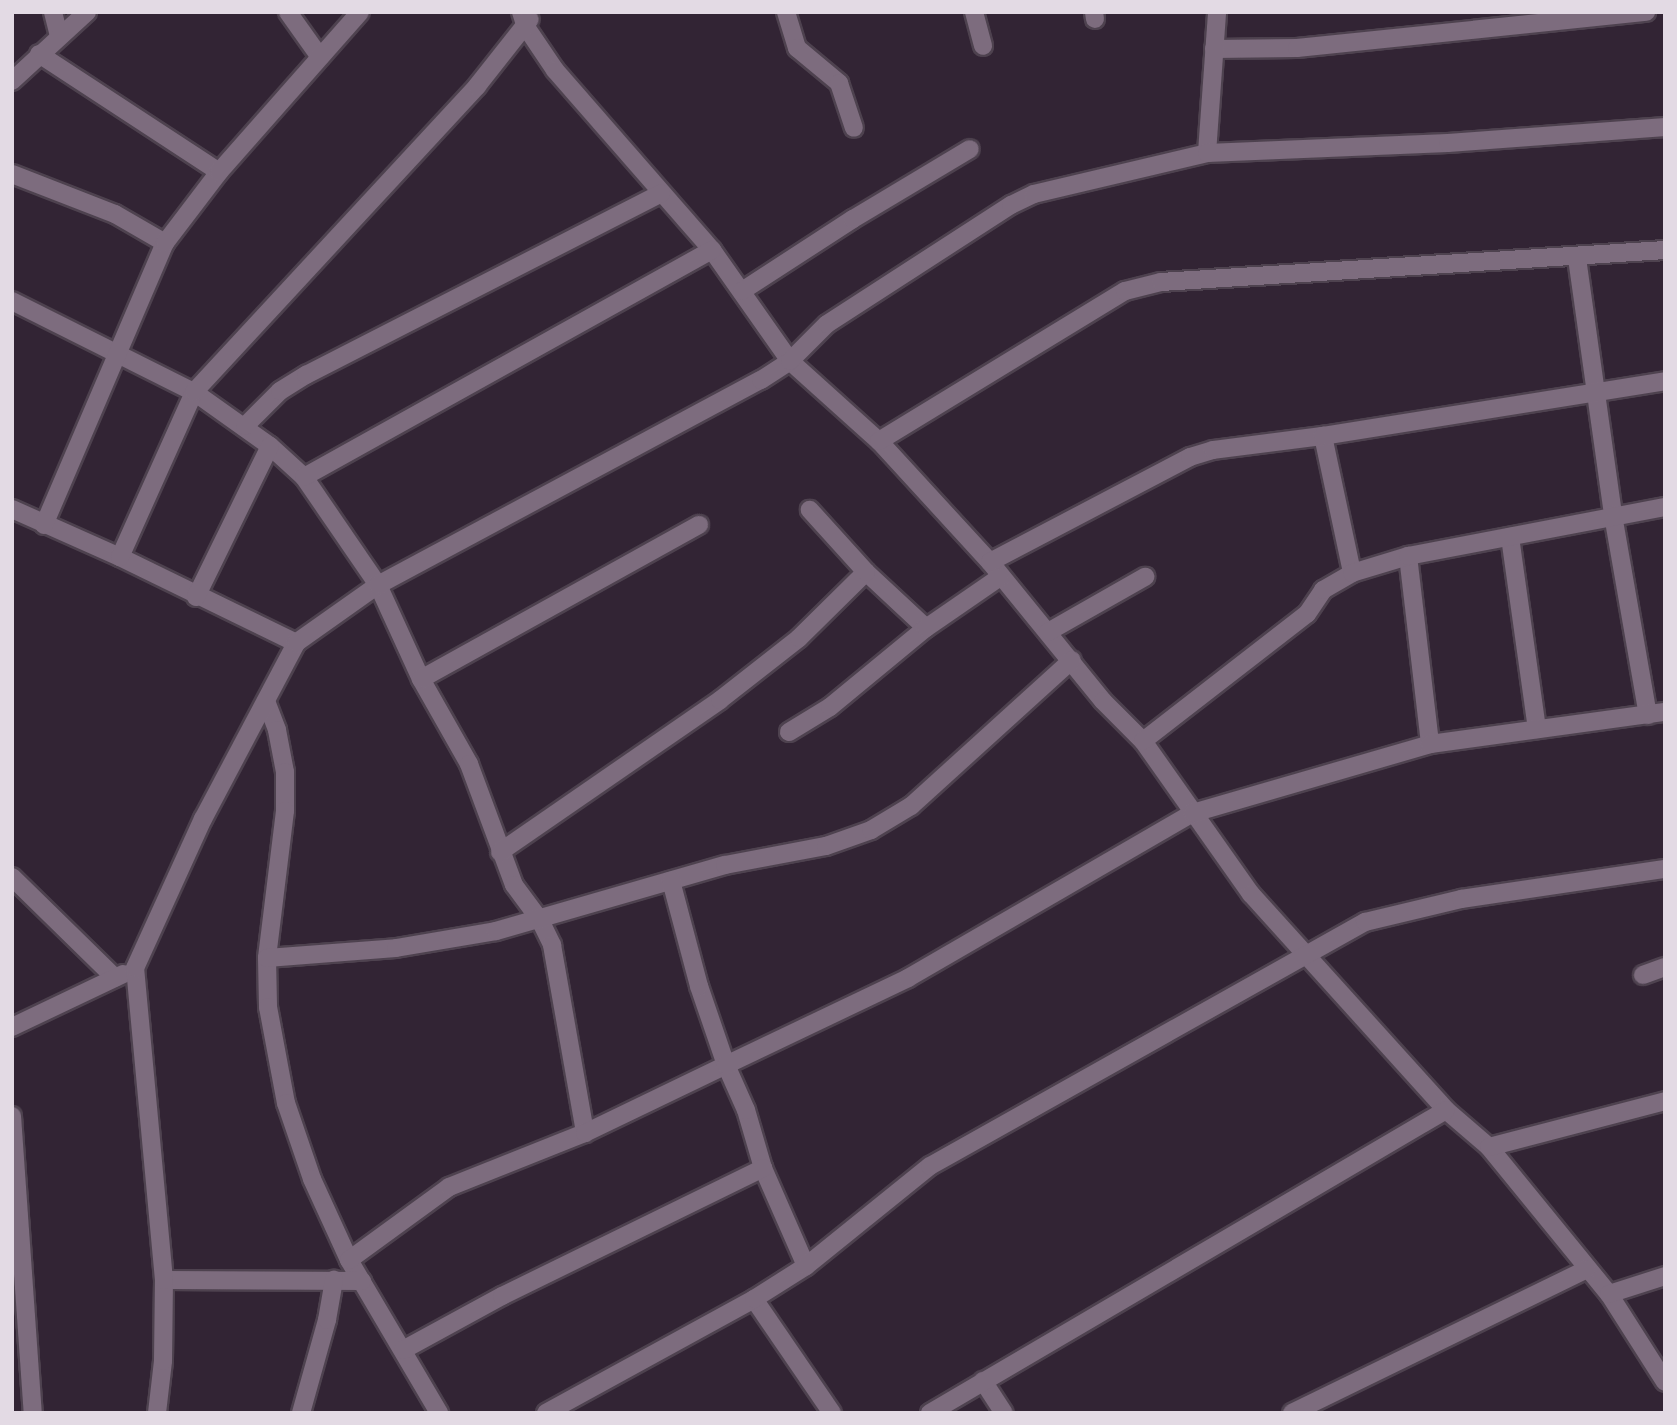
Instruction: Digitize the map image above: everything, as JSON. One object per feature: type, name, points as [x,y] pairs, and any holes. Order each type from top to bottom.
[{"type":"street","points":[[53,12],[59,36]]},
{"type":"street","points":[[12,81],[88,12]]},
{"type":"street","points":[[288,12],[320,57]]},
{"type":"street","points":[[44,525],[165,243],[219,172],[360,12]]},
{"type":"street","points":[[786,12],[797,48],[839,83],[854,128]]},
{"type":"street","points":[[974,12],[983,46]]},
{"type":"street","points":[[1207,153],[1217,12]]},
{"type":"street","points":[[1214,49],[1297,48],[1646,12]]},
{"type":"street","points":[[120,557],[194,392],[477,86],[527,17],[555,71],[712,250],[790,361],[879,441],[995,570],[1072,660],[1103,701],[1143,740],[1251,894],[1446,1110],[1489,1147],[1609,1294],[1665,1382]]},
{"type":"street","points":[[39,54],[219,172]]},
{"type":"street","points":[[157,1413],[163,1361],[164,1280],[135,968],[203,819],[296,643],[378,585],[761,380],[790,361],[827,324],[1011,205],[1034,194],[1207,153],[1460,142],[1665,127]]},
{"type":"street","points":[[741,291],[852,219],[970,149]]},
{"type":"street","points":[[12,174],[115,214],[165,243]]},
{"type":"street","points":[[245,426],[280,391],[306,375],[661,193]]},
{"type":"street","points":[[304,477],[712,250]]},
{"type":"street","points":[[879,441],[1125,291],[1161,282],[1577,258],[1665,250]]},
{"type":"street","points":[[349,1260],[449,1187],[585,1133],[908,978],[1193,813],[1430,744],[1656,714],[1613,516],[1577,258]]},
{"type":"street","points":[[12,301],[117,351],[194,392],[245,426],[304,477],[378,585],[421,679],[469,764],[514,885],[540,920],[556,958],[585,1133]]},
{"type":"street","points":[[789,732],[830,707],[995,570],[1190,457],[1213,450],[1323,436],[1665,381]]},
{"type":"street","points":[[1323,436],[1352,573]]},
{"type":"street","points":[[196,597],[270,446]]},
{"type":"street","points":[[1143,740],[1307,614],[1323,590],[1352,573],[1408,556],[1665,507]]},
{"type":"street","points":[[12,509],[120,557],[196,597],[296,643]]},
{"type":"street","points":[[810,510],[866,572],[926,628]]},
{"type":"street","points":[[421,679],[699,525]]},
{"type":"street","points":[[1510,537],[1537,729]]},
{"type":"street","points":[[1408,556],[1430,744]]},
{"type":"street","points":[[500,852],[720,701],[799,638],[866,572]]},
{"type":"street","points":[[1048,632],[1145,577]]},
{"type":"street","points":[[267,958],[396,948],[496,931],[725,865],[826,846],[871,830],[911,806],[1072,660]]},
{"type":"street","points":[[266,701],[277,730],[285,772],[285,811],[267,958],[268,1007],[286,1103],[312,1179],[349,1260],[439,1413]]},
{"type":"street","points":[[546,1413],[754,1299],[806,1266],[930,1166],[1366,922],[1461,899],[1665,869]]},
{"type":"street","points":[[671,881],[699,986],[726,1065],[746,1110],[763,1168],[806,1266]]},
{"type":"street","points":[[14,882],[115,978]]},
{"type":"street","points":[[1643,975],[1665,967]]},
{"type":"street","points":[[12,1027],[135,968]]},
{"type":"street","points":[[1489,1147],[1665,1101]]},
{"type":"street","points":[[930,1413],[1446,1110]]},
{"type":"street","points":[[12,1116],[16,1204],[33,1413]]},
{"type":"street","points":[[403,1350],[502,1296],[763,1168]]},
{"type":"street","points":[[1293,1413],[1587,1269]]},
{"type":"street","points":[[1609,1294],[1665,1276]]},
{"type":"street","points":[[164,1280],[362,1281]]},
{"type":"street","points":[[301,1413],[327,1320],[334,1280]]},
{"type":"street","points":[[754,1299],[832,1413]]},
{"type":"street","points":[[984,1381],[1004,1413]]}]
